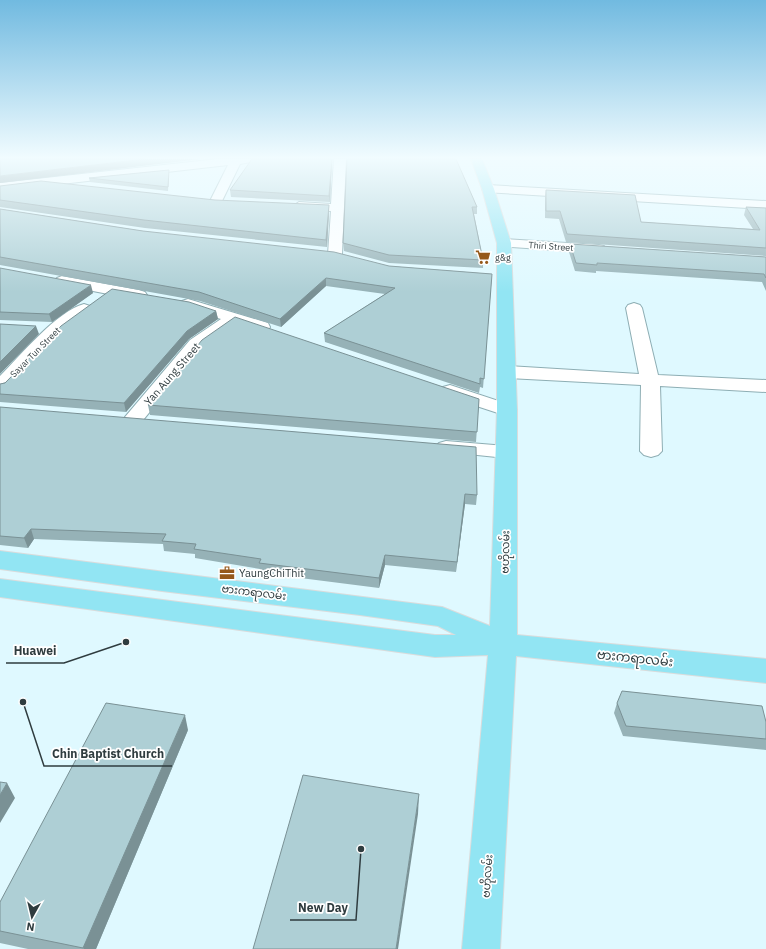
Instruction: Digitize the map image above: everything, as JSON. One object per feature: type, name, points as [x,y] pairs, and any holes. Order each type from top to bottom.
[{"type":"main road","name":"ဗဟိုလမ်း","points":[[481,949],[503,644],[507,410],[507,372],[497,275],[504,243],[492,203]]},
{"type":"main road","name":"ဗားကရာလမ်း","points":[[0,560],[162,582],[360,605],[442,617],[503,644]]},
{"type":"main road","name":"ဗားကရာလမ်း","points":[[0,588],[435,646],[503,644],[766,671]]},
{"type":"street","points":[[319,252],[341,256],[338,203]]},
{"type":"street","points":[[736,203],[766,205]]},
{"type":"street","points":[[285,205],[338,208]]},
{"type":"street","name":"Thiri Street","points":[[504,243],[615,250]]},
{"type":"street","points":[[45,278],[194,305],[278,333]]},
{"type":"street","name":"Sayar Tun Street","points":[[0,387],[56,329],[110,290]]},
{"type":"street","points":[[634,308],[650,380],[651,451]]},
{"type":"street","name":"Yan Aung Street","points":[[156,423],[124,420],[196,344],[234,318]]},
{"type":"street","points":[[32,328],[56,329]]},
{"type":"street","points":[[507,372],[766,386]]},
{"type":"street","points":[[434,385],[507,410]]},
{"type":"street","points":[[427,446],[506,452]]},
{"type":"building","points":[[24,203],[290,203],[329,205],[326,240],[144,220]]},
{"type":"building","points":[[345,203],[475,203],[477,207],[472,207],[483,260],[389,255],[343,243]]},
{"type":"building","points":[[546,203],[637,203],[641,222],[760,230],[746,207],[766,208],[766,248],[567,234],[560,211],[546,211]]},
{"type":"building","points":[[0,209],[143,231],[334,252],[389,266],[492,274],[484,379],[480,378],[480,384],[324,333],[395,288],[326,278],[280,319],[199,292],[0,257]]},
{"type":"building","points":[[570,244],[766,257],[766,278],[764,274],[597,263],[597,265],[576,263]]},
{"type":"building","points":[[0,268],[91,285],[49,314],[0,312]]},
{"type":"building","points":[[112,289],[189,302],[216,311],[187,331],[124,403],[0,394],[0,384],[5,383],[61,326]]},
{"type":"building","points":[[235,317],[479,399],[477,432],[148,405],[202,340]]},
{"type":"building","points":[[0,324],[36,326],[0,362]]},
{"type":"building","points":[[0,407],[476,447],[477,495],[465,494],[457,562],[385,555],[379,578],[259,563],[261,559],[194,549],[196,544],[162,541],[166,534],[31,529],[24,538],[0,536]]},
{"type":"building","points":[[622,691],[762,706],[766,722],[766,739],[626,726],[617,703]]},
{"type":"building","points":[[106,703],[185,715],[83,948],[0,931],[0,902]]},
{"type":"building","points":[[303,775],[419,794],[396,949],[253,949]]},
{"type":"building","points":[[0,782],[7,783],[0,795]]},
{"type":"place","name":"g&g","points":[[483,257]]},
{"type":"place","name":"YaungChiThit","points":[[227,573]]},
{"type":"place","name":"Huawei","points":[[126,642]]},
{"type":"place","name":"Chin Baptist Church","points":[[23,702]]},
{"type":"place","name":"New Day","points":[[361,849]]}]
